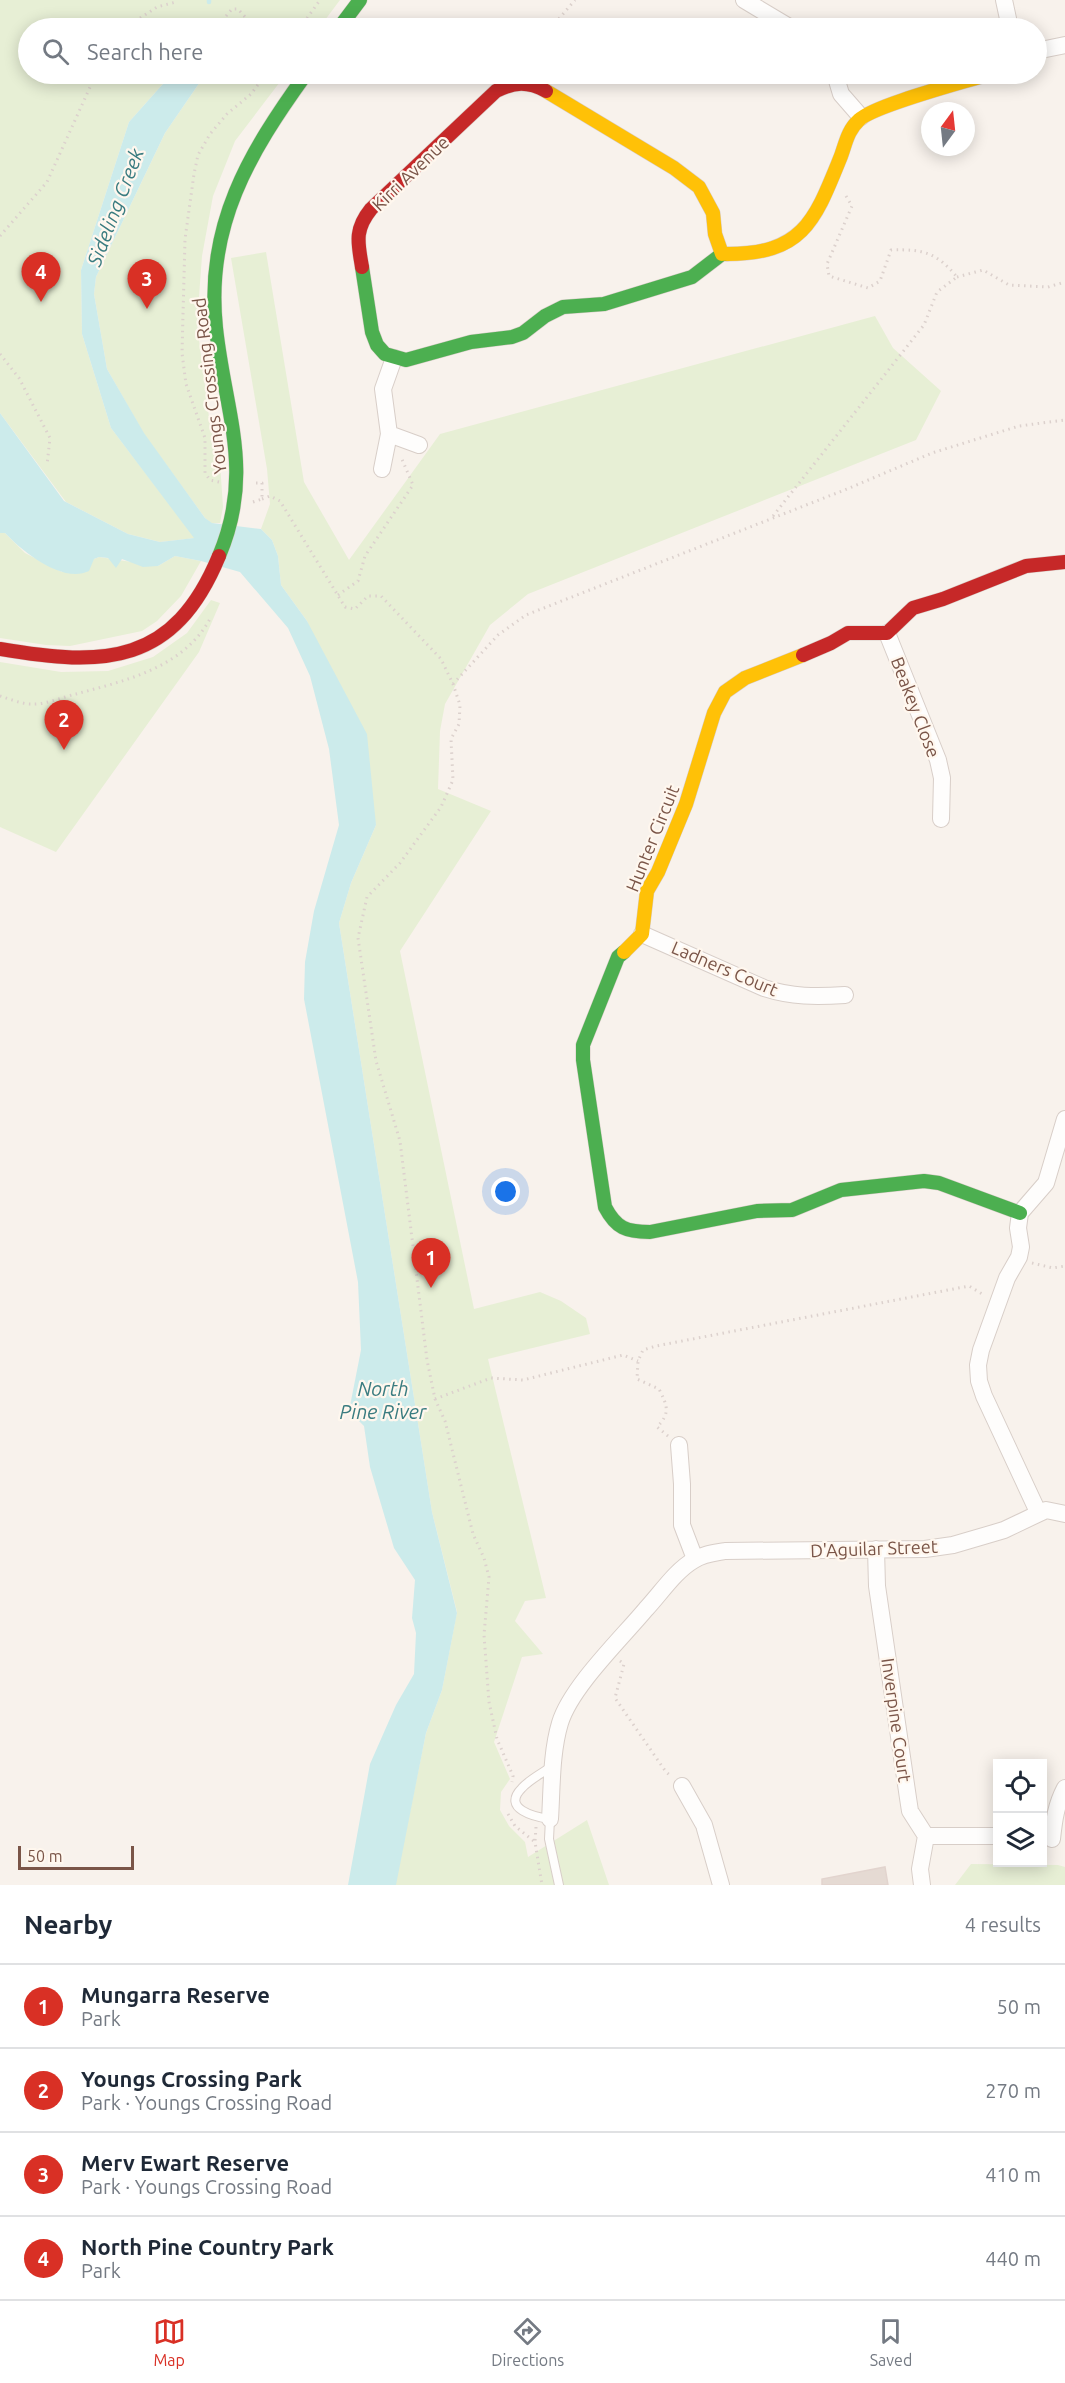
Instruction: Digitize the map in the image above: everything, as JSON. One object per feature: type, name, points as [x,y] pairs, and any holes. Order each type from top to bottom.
[{"type":"street","points":[[346,18],[360,0]]},
{"type":"street","points":[[744,0],[774,18]]},
{"type":"street","points":[[1004,0],[1008,18]]},
{"type":"street","points":[[1047,49],[1065,45]]},
{"type":"street","name":"Youngs Crossing Road","points":[[0,649],[70,658],[107,657],[141,648],[167,633],[185,616],[204,592],[216,569],[231,520],[238,483],[238,454],[215,321],[215,288],[220,244],[231,200],[253,151],[266,128],[299,84]]},
{"type":"street","name":"Kirri Avenue","points":[[394,358],[385,354],[377,345],[372,332],[357,252],[358,228],[371,209],[496,91],[508,84]]},
{"type":"street","name":"Kirri Avenue","points":[[530,84],[548,92],[674,168],[699,187],[713,213],[715,234],[722,254]]},
{"type":"street","points":[[838,84],[841,94],[861,117]]},
{"type":"street","points":[[382,469],[389,434],[383,388],[394,358],[418,358],[471,342],[512,337],[523,333],[545,316],[563,307],[604,304],[692,277],[722,254],[750,254],[765,251],[800,234],[820,206],[849,130],[861,117],[884,107],[957,84]]},
{"type":"street","points":[[389,434],[419,445]]},
{"type":"street","points":[[887,633],[913,608],[943,599],[1026,566],[1065,562]]},
{"type":"street","name":"Hunter Circuit","points":[[642,934],[647,891],[658,872],[686,804],[714,713],[725,692],[745,678],[831,643],[848,633],[887,633]]},
{"type":"street","name":"Beakey Close","points":[[887,633],[938,760],[942,785],[941,819]]},
{"type":"street","points":[[642,934],[618,957],[583,1045],[583,1060],[605,1207],[613,1222],[628,1231],[650,1232],[757,1211],[792,1210],[842,1190],[924,1180],[939,1183],[1020,1213]]},
{"type":"street","name":"Ladners Court","points":[[642,934],[764,988],[800,997],[845,994]]},
{"type":"street","points":[[1065,1119],[1046,1183],[1020,1213],[1019,1257],[998,1303],[978,1365],[979,1381],[1038,1512],[1046,1510],[1065,1514]]},
{"type":"street","points":[[679,1445],[682,1525],[695,1559]]},
{"type":"street","name":"D'Aguilar Street","points":[[543,1818],[561,1722],[569,1705],[609,1652],[674,1577],[695,1559],[725,1551],[925,1549],[953,1545],[1017,1525],[1038,1512]]},
{"type":"street","name":"Inverpine Court","points":[[876,1550],[877,1587],[910,1811],[926,1836]]},
{"type":"street","points":[[682,1786],[704,1825],[721,1885]]},
{"type":"street","points":[[1053,1839],[1054,1818],[1058,1801],[1065,1788]]},
{"type":"street","points":[[922,1885],[920,1869],[926,1836],[993,1836]]},
{"type":"lane","points":[[554,1764],[521,1788],[516,1803],[520,1810],[543,1818],[559,1885]]},
{"type":"path","points":[[307,18],[320,0]]},
{"type":"path","points":[[560,18],[575,0]]},
{"type":"path","points":[[140,18],[157,7],[176,2]]},
{"type":"path","points":[[226,16],[232,9],[238,9],[246,18]]},
{"type":"path","points":[[0,236],[47,182],[91,84]]},
{"type":"path","points":[[844,193],[852,206],[827,264],[829,276],[868,288],[880,281],[891,250],[918,250],[942,259],[957,277]]},
{"type":"path","points":[[772,518],[924,325],[937,292],[957,277],[982,270],[1009,285],[1048,287],[1065,282]]},
{"type":"path","points":[[0,354],[19,378],[50,438],[47,465]]},
{"type":"path","points":[[453,684],[498,635],[526,615],[932,453],[1018,426],[1065,420]]},
{"type":"path","points":[[338,595],[358,581],[365,556],[413,484],[389,434]]},
{"type":"path","points":[[262,499],[270,496],[280,501],[345,607],[355,609],[368,596],[381,596],[388,603],[441,659],[460,705],[459,724],[451,739],[453,780],[441,807],[400,862],[367,897],[358,938],[376,1061],[400,1141],[427,1360],[435,1399],[445,1421],[472,1534],[484,1558],[489,1577],[484,1635],[489,1702],[498,1739],[513,1776],[521,1771]]},
{"type":"path","points":[[1019,1257],[1053,1268],[1065,1266]]},
{"type":"path","points":[[679,1445],[657,1427],[665,1419],[667,1405],[659,1389],[637,1379],[638,1361],[643,1350],[969,1286],[998,1303]]},
{"type":"path","points":[[435,1399],[491,1378],[523,1380],[623,1355],[638,1361]]},
{"type":"path","points":[[609,1652],[624,1664],[615,1698],[666,1772],[682,1786]]},
{"type":"path","points":[[542,1885],[535,1842],[543,1818]]},
{"type":"green space","points":[[0,0],[340,0],[326,18],[18,18],[18,84],[163,84],[129,122],[81,270],[82,334],[111,428],[195,538],[160,542],[128,534],[66,502],[0,413]]},
{"type":"green space","points":[[199,84],[278,84],[235,141],[213,196],[202,256],[197,324],[209,417],[220,463],[223,507],[220,523],[211,523],[205,518],[144,434],[107,369],[94,294],[96,277],[165,133]]},
{"type":"green space","points":[[266,252],[304,482],[349,560],[440,434],[875,316],[893,348],[941,391],[916,440],[528,594],[490,625],[445,704],[440,731],[438,789],[491,811],[400,951],[474,1309],[540,1292],[561,1301],[586,1318],[590,1334],[488,1359],[546,1598],[525,1601],[515,1621],[543,1654],[522,1657],[494,1742],[510,1779],[501,1792],[500,1810],[509,1826],[525,1842],[528,1857],[587,1820],[609,1885],[395,1885],[426,1733],[442,1690],[457,1612],[432,1512],[339,923],[351,883],[376,825],[307,621],[281,585],[278,556],[272,540],[261,529],[270,504],[267,469],[231,258]]},
{"type":"green space","points":[[0,533],[5,533],[25,553],[62,572],[99,557],[158,566],[175,556],[201,561],[181,596],[157,621],[142,631],[70,646],[46,645],[0,638]]},
{"type":"green space","points":[[211,600],[220,603],[199,652],[56,852],[0,827],[0,662],[61,672],[108,671],[153,657],[187,633]]},
{"type":"green space","points":[[971,1864],[993,1864],[993,1867],[1047,1867],[1047,1865],[1065,1867],[1065,1885],[955,1885]]},
{"type":"water","name":"North Pine River","points":[[199,84],[165,133],[96,277],[94,294],[107,369],[144,433],[205,518],[212,523],[261,529],[272,540],[278,556],[281,585],[307,621],[367,734],[376,825],[351,883],[339,923],[432,1512],[457,1613],[442,1690],[426,1733],[396,1885],[348,1885],[370,1764],[396,1705],[414,1674],[416,1633],[412,1618],[415,1580],[394,1548],[370,1467],[364,1426],[349,1411],[361,1350],[358,1282],[304,999],[305,962],[314,911],[339,825],[329,749],[310,676],[288,628],[240,572],[175,556],[158,566],[143,567],[122,559],[116,568],[108,558],[99,557],[94,559],[89,571],[79,574],[67,573],[44,564],[22,549],[5,533],[0,533],[0,413],[64,501],[128,534],[160,542],[194,538],[111,428],[82,334],[81,270],[129,122],[162,85]]},
{"type":"building","points":[[885,1867],[888,1885],[822,1885],[822,1879]]},
{"type":"traffic: fast","points":[[346,18],[360,0]]},
{"type":"traffic: fast","points":[[219,556],[230,525],[235,496],[236,469],[234,442],[216,328],[214,291],[217,256],[236,192],[250,162],[266,133],[299,84]]},
{"type":"traffic: fast","points":[[362,267],[372,332],[377,345],[385,354],[406,360],[471,342],[512,337],[523,333],[545,316],[563,307],[604,304],[692,277],[722,254],[727,254]]},
{"type":"traffic: fast","points":[[624,952],[618,957],[583,1045],[583,1060],[605,1207],[618,1224],[628,1230],[650,1232],[757,1211],[792,1210],[841,1190],[924,1181],[939,1183],[1020,1213]]},
{"type":"traffic: slow","points":[[727,254],[774,248],[790,240],[803,229],[823,198],[848,136],[859,120],[900,101],[955,84]]},
{"type":"traffic: slow","points":[[546,91],[674,168],[699,187],[713,213],[715,234],[722,254]]},
{"type":"traffic: slow","points":[[624,952],[642,934],[647,891],[658,872],[686,804],[714,713],[725,692],[745,678],[803,655]]},
{"type":"traffic: jam","points":[[362,267],[360,230],[371,209],[496,91],[521,84],[546,91]]},
{"type":"traffic: jam","points":[[0,649],[72,657],[104,656],[132,650],[158,638],[181,619],[201,592],[219,556]]},
{"type":"traffic: jam","points":[[803,655],[848,633],[887,633],[913,608],[943,599],[1026,566],[1065,562]]},
{"type":"place","name":"North Pine Country Park","points":[[41,302]]},
{"type":"place","name":"Merv Ewart Reserve","points":[[147,309]]},
{"type":"place","name":"Youngs Crossing Park","points":[[64,750]]},
{"type":"place","name":"Mungarra Reserve","points":[[431,1288]]},
{"type":"water label","name":"Sideling Creek","points":[[115,207]]}]
